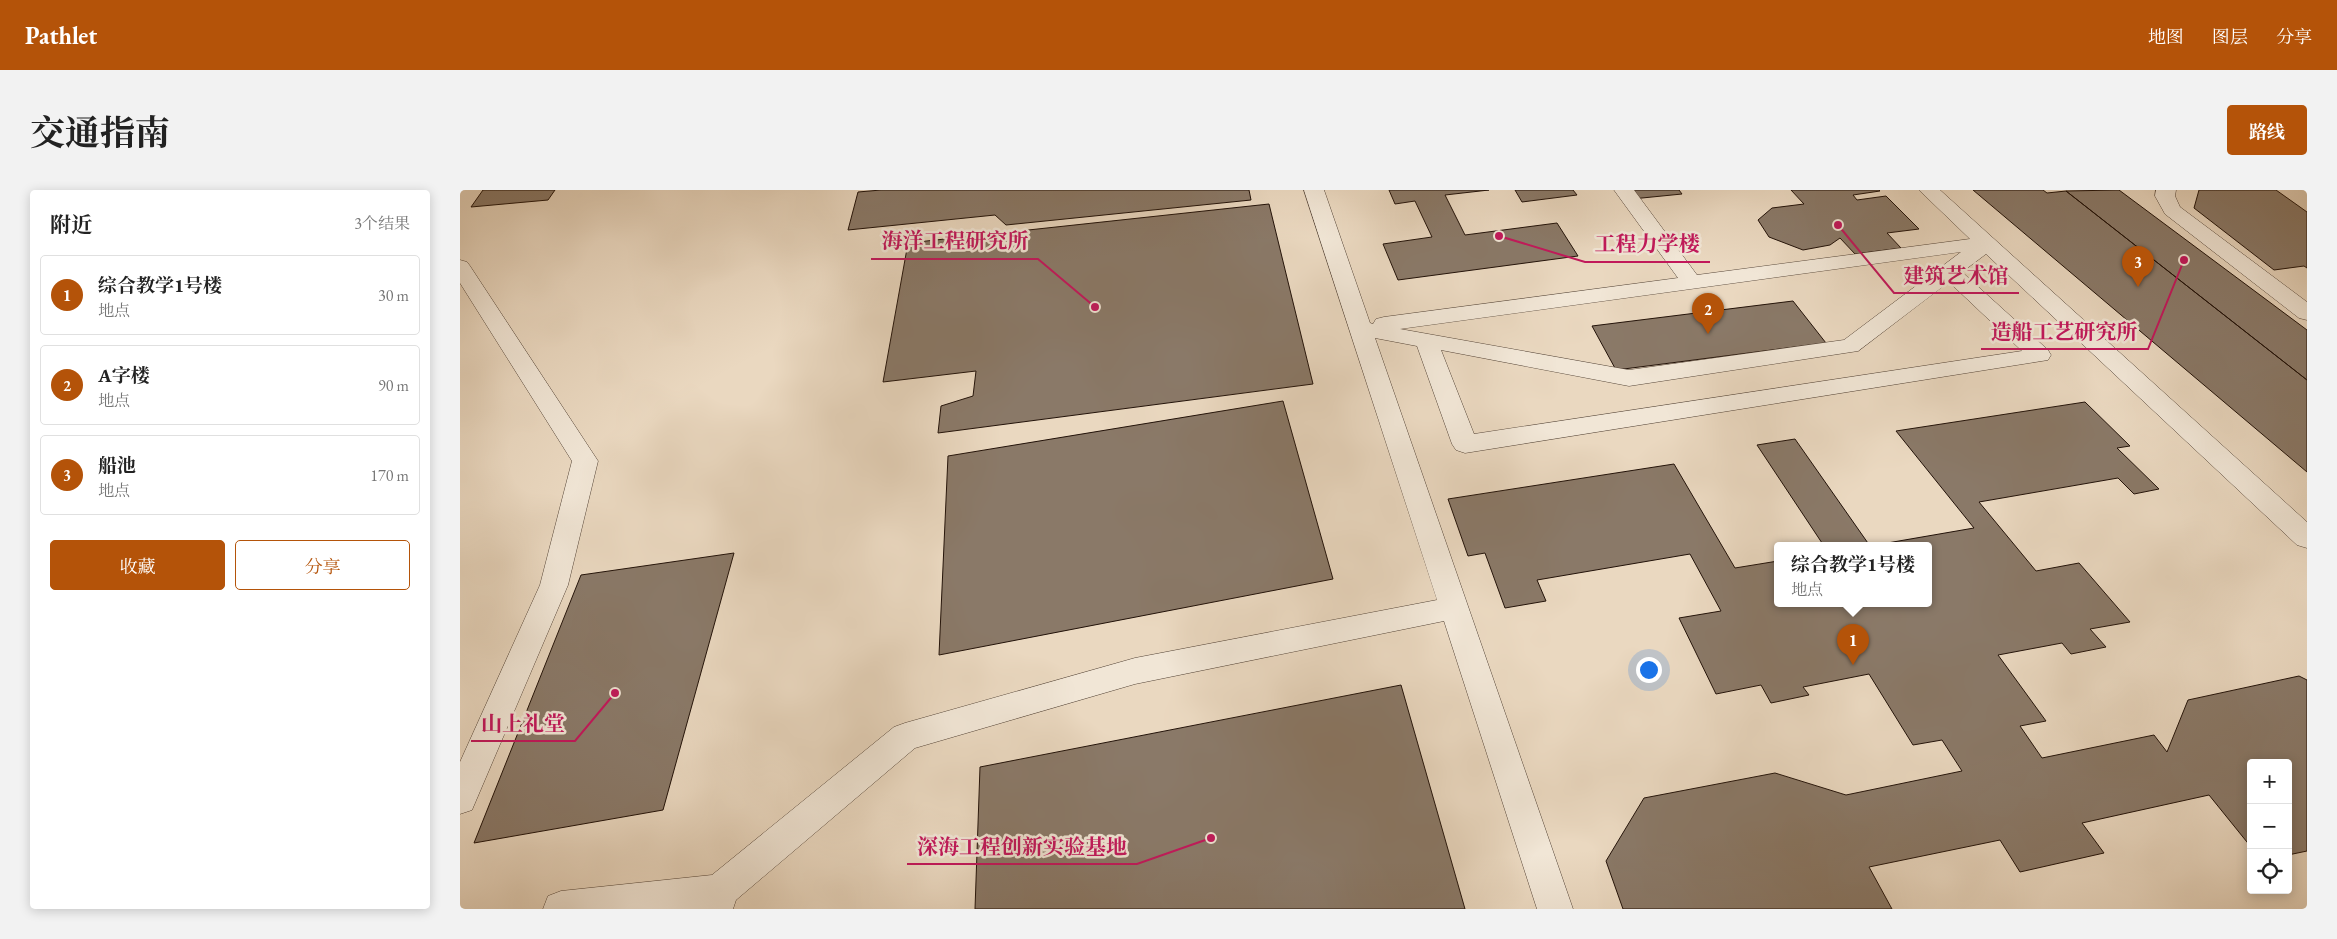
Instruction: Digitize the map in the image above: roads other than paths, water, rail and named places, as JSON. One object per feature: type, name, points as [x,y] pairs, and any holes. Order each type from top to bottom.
[{"type":"street","points":[[1314,190],[1555,909]]},
{"type":"street","points":[[1624,190],[1692,283]]},
{"type":"street","points":[[1929,190],[2307,538]]},
{"type":"street","points":[[2166,190],[2166,196],[2172,210],[2307,313]]},
{"type":"street","points":[[1360,328],[1987,243]]},
{"type":"street","points":[[1360,328],[1629,378],[1850,346],[1987,243]]},
{"type":"street","points":[[460,266],[584,461],[554,586],[460,799]]},
{"type":"street","points":[[1426,340],[1465,444],[2040,355],[1949,271]]},
{"type":"street","points":[[561,909],[713,903],[905,736],[1135,671],[1454,608]]},
{"type":"place","name":"建筑艺术馆","points":[[1838,225]]},
{"type":"place","name":"工程力学楼","points":[[1499,236]]},
{"type":"place","name":"造船工艺研究所","points":[[2184,260]]},
{"type":"place","name":"船池","points":[[2138,287]]},
{"type":"place","name":"海洋工程研究所","points":[[1095,307]]},
{"type":"place","name":"A字楼","points":[[1708,334]]},
{"type":"place","name":"综合教学1号楼","points":[[1853,665]]},
{"type":"place","name":"山上礼堂","points":[[615,693]]},
{"type":"place","name":"深海工程创新实验基地","points":[[1211,838]]}]
